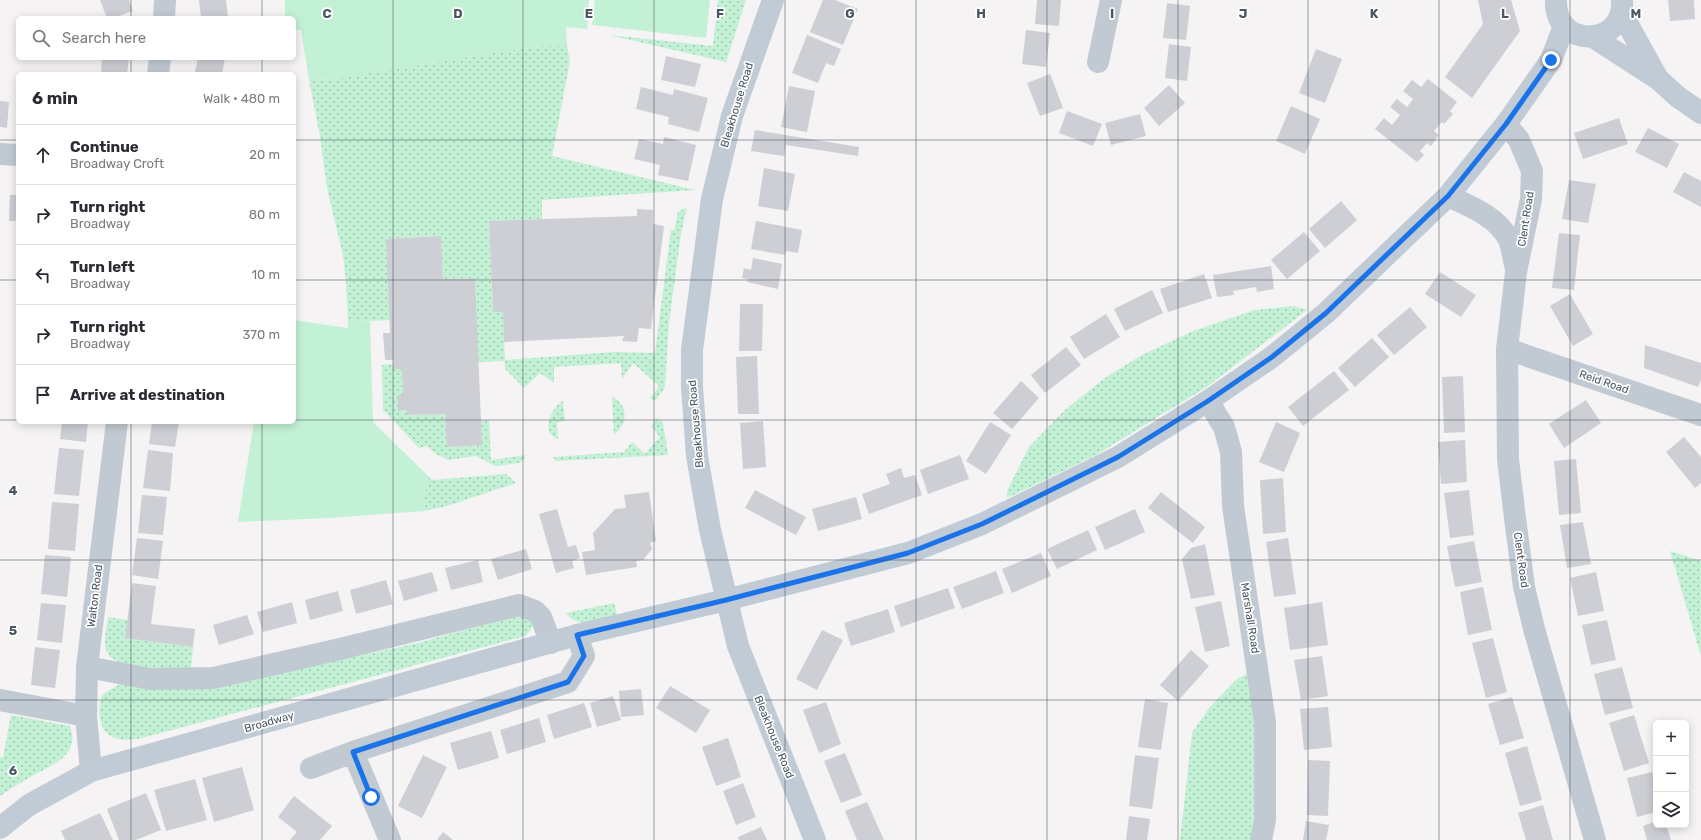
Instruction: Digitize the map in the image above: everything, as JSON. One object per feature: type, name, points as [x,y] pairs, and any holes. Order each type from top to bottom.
[{"type":"street","points":[[164,16],[165,0]]},
{"type":"street","name":"Bleakhouse Road","points":[[772,0],[732,116],[712,198],[692,350],[692,387],[698,456],[710,530],[738,646],[815,840]]},
{"type":"street","points":[[1098,62],[1111,0]]},
{"type":"street","points":[[1622,6],[1658,79]]},
{"type":"street","name":"Broadway","points":[[0,828],[29,805],[91,771],[577,635],[726,600],[908,553],[982,524],[1118,457],[1208,401],[1272,357],[1326,313],[1448,196],[1506,124],[1551,60],[1589,37],[1603,34],[1611,28],[1617,21],[1622,6]]},
{"type":"street","points":[[1556,9],[1574,33],[1589,37],[1658,79],[1678,97],[1701,114]]},
{"type":"street","name":"Broadway","points":[[1551,60],[1556,9]]},
{"type":"street","points":[[158,72],[160,60]]},
{"type":"street","name":"Clent Road","points":[[1506,124],[1519,140],[1532,171],[1531,199],[1516,272],[1507,349],[1508,459],[1524,587],[1558,716],[1595,840]]},
{"type":"street","points":[[0,154],[16,155]]},
{"type":"street","name":"Clent Road","points":[[1448,196],[1480,212],[1498,225],[1509,239],[1516,272]]},
{"type":"street","name":"Reid Road","points":[[1507,349],[1701,415]]},
{"type":"street","name":"Marshall Road","points":[[1208,401],[1224,427],[1231,452],[1233,506],[1265,722],[1265,820],[1261,840]]},
{"type":"street","name":"Walton Road","points":[[91,771],[86,716],[87,667],[117,424]]},
{"type":"street","points":[[87,667],[151,679],[213,678],[340,649],[519,605],[535,611],[541,617],[551,643]]},
{"type":"street","points":[[311,768],[353,752],[568,682],[584,656],[577,635]]},
{"type":"street","points":[[0,700],[86,716]]},
{"type":"street","points":[[353,752],[390,840]]},
{"type":"green space","points":[[285,0],[589,0],[587,29],[566,27],[567,46],[542,46],[333,79],[309,80],[301,30],[296,30],[296,16],[285,16]]},
{"type":"green space","points":[[595,0],[710,0],[706,38],[592,25]]},
{"type":"green space","points":[[718,0],[746,0],[726,62],[609,35],[713,46]]},
{"type":"green space","points":[[542,46],[567,46],[570,61],[552,156],[695,190],[542,200],[542,219],[489,221],[493,312],[503,312],[505,360],[615,352],[655,353],[671,230],[674,230],[678,212],[687,207],[681,234],[669,322],[665,387],[654,401],[650,398],[659,386],[633,363],[622,379],[621,363],[554,367],[554,383],[540,373],[524,388],[505,369],[505,361],[478,362],[475,278],[443,279],[441,236],[386,239],[390,320],[370,321],[348,319],[343,256],[327,188],[320,136],[309,80],[333,79]]},
{"type":"green space","points":[[1294,306],[1307,310],[1208,386],[1096,455],[1007,498],[1007,491],[1029,447],[1065,410],[1105,378],[1140,356],[1193,331],[1255,310]]},
{"type":"green space","points":[[348,319],[370,321],[373,422],[427,475],[424,511],[328,518],[238,522],[254,424],[296,424],[296,320],[348,328]]},
{"type":"green space","points":[[393,364],[393,369],[402,369],[403,395],[398,396],[399,411],[407,410],[407,415],[445,414],[447,447],[482,445],[481,421],[489,420],[491,460],[525,455],[525,459],[519,463],[495,466],[476,456],[448,460],[436,454],[427,446],[419,448],[383,410],[382,365]]},
{"type":"green space","points":[[612,397],[621,404],[625,414],[622,425],[614,434]]},
{"type":"green space","points":[[563,401],[565,421],[557,422],[558,439],[553,436],[550,431],[549,420],[551,414]]},
{"type":"green space","points":[[657,418],[663,423],[668,455],[556,461],[553,457],[624,452],[632,442],[645,454],[660,437],[651,426]]},
{"type":"green space","points":[[506,474],[516,483],[447,506],[424,511],[427,475],[432,480]]},
{"type":"green space","points":[[1670,551],[1701,561],[1701,656]]},
{"type":"green space","points":[[614,603],[617,614],[590,622],[577,621],[566,613]]},
{"type":"green space","points":[[518,615],[525,615],[533,624],[530,631],[525,636],[138,739],[116,738],[108,734],[101,724],[99,711],[103,694],[120,684],[289,671],[418,643]]},
{"type":"green space","points":[[108,617],[128,620],[125,638],[193,647],[191,669],[159,669],[120,663],[113,659],[106,649],[105,644]]},
{"type":"green space","points":[[1246,674],[1250,677],[1259,747],[1252,840],[1180,840],[1192,733],[1209,708],[1236,680]]},
{"type":"green space","points":[[11,715],[70,726],[72,744],[63,758],[0,796],[0,757],[3,757]]},
{"type":"building","points":[[100,0],[129,0],[133,11],[119,16],[106,16]]},
{"type":"building","points":[[199,0],[226,0],[228,16],[201,16]]},
{"type":"building","points":[[823,0],[835,0],[858,9],[843,45],[810,32]]},
{"type":"building","points":[[1037,0],[1061,0],[1059,26],[1035,24]]},
{"type":"building","points":[[1478,0],[1511,0],[1520,31],[1472,98],[1445,77],[1483,24]]},
{"type":"building","points":[[1668,0],[1694,0],[1695,19],[1670,21]]},
{"type":"building","points":[[1167,3],[1190,6],[1186,40],[1163,38]]},
{"type":"building","points":[[1026,30],[1050,33],[1046,67],[1022,64]]},
{"type":"building","points":[[807,35],[841,49],[834,66],[826,63],[818,83],[792,73]]},
{"type":"building","points":[[1169,44],[1191,47],[1187,81],[1165,78]]},
{"type":"building","points":[[1316,49],[1342,59],[1325,103],[1299,93]]},
{"type":"building","points":[[666,56],[701,64],[695,87],[661,80]]},
{"type":"building","points":[[102,60],[129,60],[127,72],[101,72]]},
{"type":"building","points":[[198,60],[225,60],[222,72],[195,72]]},
{"type":"building","points":[[1050,74],[1063,108],[1040,116],[1027,83]]},
{"type":"building","points":[[1428,79],[1457,102],[1450,111],[1453,114],[1444,124],[1442,122],[1434,131],[1439,135],[1431,146],[1427,143],[1420,151],[1424,155],[1417,162],[1375,129],[1384,118],[1392,125],[1400,115],[1390,107],[1397,99],[1407,107],[1413,99],[1403,91],[1412,80],[1421,87]]},
{"type":"building","points":[[1169,85],[1185,103],[1159,126],[1144,108]]},
{"type":"building","points":[[789,86],[815,91],[807,132],[781,127]]},
{"type":"building","points":[[641,87],[673,95],[674,89],[708,98],[699,132],[668,124],[669,117],[636,109]]},
{"type":"building","points":[[0,101],[9,102],[7,128],[0,127]]},
{"type":"building","points":[[1291,106],[1320,119],[1305,154],[1276,141]]},
{"type":"building","points":[[1067,111],[1102,124],[1093,146],[1059,133]]},
{"type":"building","points":[[1140,114],[1146,136],[1111,145],[1105,123]]},
{"type":"building","points":[[1619,118],[1628,144],[1583,159],[1574,133]]},
{"type":"building","points":[[1648,128],[1679,144],[1667,168],[1635,152]]},
{"type":"building","points":[[755,130],[859,147],[858,156],[786,145],[784,156],[751,151]]},
{"type":"building","points":[[664,137],[696,145],[688,181],[658,175],[660,165],[634,159],[639,139],[663,144]]},
{"type":"building","points":[[764,168],[795,174],[788,211],[758,206]]},
{"type":"building","points":[[1684,172],[1701,181],[1701,207],[1673,192]]},
{"type":"building","points":[[1569,180],[1596,184],[1588,223],[1562,219]]},
{"type":"building","points":[[10,195],[16,195],[16,221],[9,221]]},
{"type":"building","points":[[1341,201],[1357,220],[1325,248],[1309,229]]},
{"type":"building","points":[[637,209],[653,210],[653,224],[664,226],[651,329],[639,328],[637,342],[622,341],[624,336],[504,342],[503,312],[493,312],[489,221],[637,216]]},
{"type":"building","points":[[756,221],[802,230],[798,253],[786,251],[785,255],[751,249]]},
{"type":"building","points":[[1304,232],[1320,251],[1287,279],[1271,260]]},
{"type":"building","points":[[1559,233],[1580,235],[1574,290],[1552,288]]},
{"type":"building","points":[[441,236],[443,279],[475,278],[482,445],[447,447],[445,414],[407,415],[407,410],[398,411],[398,395],[403,395],[402,369],[393,369],[393,360],[385,360],[383,333],[390,333],[386,239]]},
{"type":"building","points":[[753,258],[782,264],[778,289],[747,282],[748,279],[742,278],[744,268],[751,270]]},
{"type":"building","points":[[1271,266],[1274,289],[1257,292],[1256,287],[1233,291],[1234,295],[1217,297],[1213,275]]},
{"type":"building","points":[[1440,272],[1476,295],[1461,317],[1425,294]]},
{"type":"building","points":[[1204,274],[1212,298],[1168,312],[1160,289]]},
{"type":"building","points":[[1152,290],[1163,313],[1125,331],[1114,309]]},
{"type":"building","points":[[1570,294],[1593,334],[1573,346],[1550,306]]},
{"type":"building","points":[[740,304],[763,304],[762,351],[739,351]]},
{"type":"building","points":[[1410,307],[1427,327],[1394,355],[1377,335]]},
{"type":"building","points":[[1106,314],[1120,337],[1084,359],[1070,337]]},
{"type":"building","points":[[1372,338],[1389,357],[1355,387],[1338,368]]},
{"type":"building","points":[[1645,345],[1701,363],[1701,380],[1698,387],[1644,368]]},
{"type":"building","points":[[1066,347],[1081,365],[1045,393],[1031,375]]},
{"type":"building","points":[[757,356],[759,414],[738,414],[736,357]]},
{"type":"building","points":[[1334,371],[1349,390],[1303,426],[1288,407]]},
{"type":"building","points":[[1463,376],[1465,432],[1444,433],[1442,377]]},
{"type":"building","points":[[1021,381],[1039,398],[1012,429],[993,413]]},
{"type":"building","points":[[1586,400],[1601,423],[1564,448],[1549,424]]},
{"type":"building","points":[[763,421],[766,467],[743,469],[740,423]]},
{"type":"building","points":[[990,422],[1011,435],[986,474],[966,461]]},
{"type":"building","points":[[1276,422],[1300,433],[1284,472],[1259,462]]},
{"type":"building","points":[[62,424],[88,424],[86,442],[60,439]]},
{"type":"building","points":[[152,424],[179,424],[175,447],[149,444]]},
{"type":"building","points":[[1684,437],[1701,457],[1701,483],[1695,488],[1666,452]]},
{"type":"building","points":[[1465,440],[1467,482],[1441,484],[1438,442]]},
{"type":"building","points":[[59,448],[84,450],[79,496],[54,494]]},
{"type":"building","points":[[148,450],[173,453],[170,491],[143,488]]},
{"type":"building","points":[[960,455],[969,479],[928,494],[920,470]]},
{"type":"building","points":[[1576,459],[1581,513],[1559,515],[1554,461]]},
{"type":"building","points":[[901,468],[904,478],[915,475],[922,495],[869,514],[862,494],[890,484],[886,474]]},
{"type":"building","points":[[1283,478],[1286,532],[1263,534],[1260,480]]},
{"type":"building","points":[[755,490],[806,517],[796,535],[745,508]]},
{"type":"building","points":[[1469,490],[1474,535],[1450,538],[1444,493]]},
{"type":"building","points":[[649,492],[656,541],[650,543],[652,549],[643,560],[636,561],[637,567],[586,575],[582,552],[595,550],[593,533],[615,509],[626,508],[624,495]]},
{"type":"building","points":[[1161,492],[1205,527],[1193,543],[1148,508]]},
{"type":"building","points":[[142,495],[167,497],[163,535],[138,533]]},
{"type":"building","points":[[856,497],[862,519],[818,531],[812,509]]},
{"type":"building","points":[[52,502],[79,504],[75,551],[48,549]]},
{"type":"building","points":[[557,509],[568,547],[576,545],[580,558],[572,561],[574,568],[556,573],[539,514]]},
{"type":"building","points":[[1135,509],[1145,532],[1105,550],[1095,527]]},
{"type":"building","points":[[1583,522],[1591,564],[1567,568],[1560,525]]},
{"type":"building","points":[[1088,530],[1097,550],[1057,569],[1047,549]]},
{"type":"building","points":[[137,538],[163,541],[158,579],[132,575]]},
{"type":"building","points":[[1288,538],[1296,594],[1274,597],[1266,542]]},
{"type":"building","points":[[1474,541],[1482,582],[1455,587],[1447,546]]},
{"type":"building","points":[[1205,544],[1215,595],[1191,599],[1182,559],[1191,548]]},
{"type":"building","points":[[526,549],[532,569],[498,580],[491,559]]},
{"type":"building","points":[[1041,553],[1051,576],[1012,593],[1002,569]]},
{"type":"building","points":[[45,555],[71,557],[67,597],[41,594]]},
{"type":"building","points":[[478,560],[483,582],[451,590],[445,568]]},
{"type":"building","points":[[996,571],[1004,593],[962,609],[953,587]]},
{"type":"building","points":[[432,572],[438,591],[404,601],[398,581]]},
{"type":"building","points":[[1596,572],[1604,611],[1578,616],[1570,578]]},
{"type":"building","points":[[386,580],[393,604],[356,614],[350,590]]},
{"type":"building","points":[[132,583],[156,586],[151,624],[195,629],[193,647],[125,638]]},
{"type":"building","points":[[1483,587],[1492,630],[1468,635],[1460,592]]},
{"type":"building","points":[[948,588],[955,608],[901,627],[894,606]]},
{"type":"building","points":[[338,591],[343,611],[310,620],[305,600]]},
{"type":"building","points":[[1221,601],[1230,646],[1205,652],[1195,607]]},
{"type":"building","points":[[292,602],[297,623],[263,632],[257,612]]},
{"type":"building","points":[[1322,602],[1328,645],[1290,650],[1284,608]]},
{"type":"building","points":[[41,603],[66,605],[62,643],[37,640]]},
{"type":"building","points":[[888,609],[895,632],[851,646],[844,623]]},
{"type":"building","points":[[247,615],[254,634],[219,645],[213,625]]},
{"type":"building","points":[[1607,620],[1616,660],[1591,665],[1582,625]]},
{"type":"building","points":[[822,630],[843,640],[817,690],[796,679]]},
{"type":"building","points":[[1493,638],[1507,692],[1486,698],[1472,643]]},
{"type":"building","points":[[35,647],[60,650],[55,688],[31,685]]},
{"type":"building","points":[[1191,650],[1209,666],[1178,701],[1160,685]]},
{"type":"building","points":[[1322,656],[1328,696],[1301,700],[1294,660]]},
{"type":"building","points":[[1622,667],[1633,708],[1605,715],[1594,674]]},
{"type":"building","points":[[670,686],[710,710],[696,733],[656,708]]},
{"type":"building","points":[[641,689],[644,715],[621,717],[619,691]]},
{"type":"building","points":[[613,696],[621,720],[597,727],[590,703]]},
{"type":"building","points":[[1512,697],[1524,738],[1500,745],[1488,704]]},
{"type":"building","points":[[1145,699],[1168,703],[1161,750],[1138,747]]},
{"type":"building","points":[[826,702],[841,744],[819,753],[803,710]]},
{"type":"building","points":[[584,703],[592,727],[554,739],[547,715]]},
{"type":"building","points":[[1328,707],[1332,747],[1304,750],[1300,709]]},
{"type":"building","points":[[1634,715],[1649,763],[1624,771],[1609,723]]},
{"type":"building","points":[[539,718],[546,742],[507,754],[500,730]]},
{"type":"building","points":[[491,731],[499,758],[458,770],[450,743]]},
{"type":"building","points":[[728,738],[741,777],[716,786],[702,747]]},
{"type":"building","points":[[1527,746],[1542,800],[1520,806],[1505,753]]},
{"type":"building","points":[[845,753],[862,795],[841,803],[824,761]]},
{"type":"building","points":[[423,755],[447,767],[422,818],[398,806]]},
{"type":"building","points":[[1135,755],[1159,758],[1152,809],[1129,806]]},
{"type":"building","points":[[1308,760],[1330,761],[1328,816],[1307,815]]},
{"type":"building","points":[[242,767],[254,810],[214,822],[202,778]]},
{"type":"building","points":[[1652,772],[1653,813],[1637,817],[1627,778]]},
{"type":"building","points":[[195,779],[207,820],[166,831],[154,790]]},
{"type":"building","points":[[743,783],[756,817],[736,825],[723,791]]},
{"type":"building","points":[[146,793],[161,830],[136,840],[119,840],[107,809]]},
{"type":"building","points":[[294,796],[332,826],[320,840],[290,840],[297,832],[278,817]]},
{"type":"building","points":[[867,802],[884,840],[857,840],[845,811]]},
{"type":"building","points":[[1543,805],[1553,840],[1526,840],[1518,813]]},
{"type":"building","points":[[100,813],[113,840],[65,840],[61,831]]},
{"type":"building","points":[[1129,816],[1150,819],[1147,840],[1126,840]]},
{"type":"building","points":[[1306,821],[1329,825],[1326,840],[1303,840]]},
{"type":"building","points":[[1653,822],[1653,828],[1667,828],[1671,840],[1647,840],[1643,826]]},
{"type":"building","points":[[761,827],[767,840],[739,840],[738,837]]},
{"type":"building","points":[[443,832],[453,840],[437,840]]},
{"type":"route","points":[[371,797],[353,752],[568,682],[584,656],[577,635],[726,600],[908,553],[982,524],[1118,457],[1208,401],[1272,357],[1326,313],[1448,196],[1506,124],[1551,60]]}]
